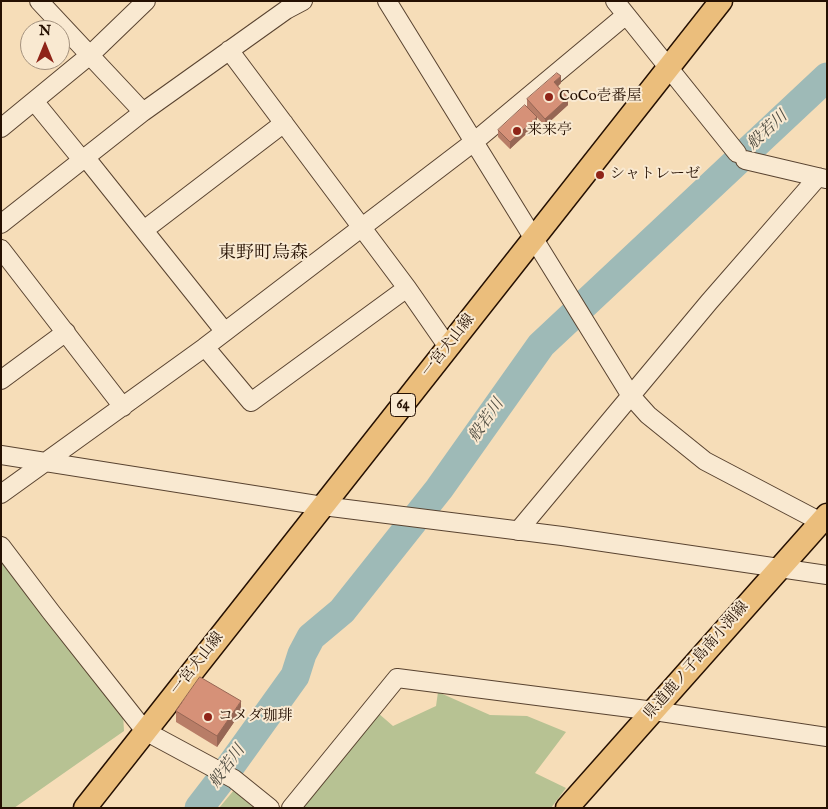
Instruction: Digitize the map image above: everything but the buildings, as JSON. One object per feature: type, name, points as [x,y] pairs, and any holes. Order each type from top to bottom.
[{"type":"main road","name":"一宮犬山線","points":[[85,808],[720,1]]},
{"type":"main road","name":"県道鹿ノ子島南小渕線","points":[[567,808],[824,518]]},
{"type":"street","points":[[39,1],[143,112]]},
{"type":"street","points":[[1,128],[90,55],[146,1]]},
{"type":"street","points":[[1,224],[143,112],[286,10],[303,1]]},
{"type":"street","points":[[387,1],[631,396],[648,415],[705,461],[824,518]]},
{"type":"street","points":[[518,531],[709,302],[823,178],[741,156],[615,1]]},
{"type":"street","points":[[1,494],[124,407],[362,228],[475,141],[626,15]]},
{"type":"street","points":[[229,50],[407,288],[448,347]]},
{"type":"street","points":[[34,101],[144,230],[225,332]]},
{"type":"street","points":[[144,230],[284,123]]},
{"type":"street","points":[[1,250],[124,407]]},
{"type":"street","points":[[205,347],[250,402],[407,288]]},
{"type":"street","points":[[1,380],[66,332]]},
{"type":"street","points":[[1,455],[323,506],[518,531],[827,575]]},
{"type":"street","points":[[1,546],[145,731],[234,779],[270,808]]},
{"type":"street","points":[[291,808],[397,678],[654,711],[827,737]]},
{"type":"green space","points":[[1,561],[123,714],[124,731],[14,808],[1,808]]},
{"type":"green space","points":[[438,692],[490,715],[527,716],[566,732],[535,773],[566,788],[551,808],[300,808],[378,713],[393,726],[436,706]]},
{"type":"green space","points":[[234,790],[254,808],[219,808]]},
{"type":"waterway","name":"般若川","points":[[199,808],[295,676],[302,654],[311,637],[342,611],[439,489],[541,345],[827,77]]},
{"type":"place","name":"CoCo壱番屋","points":[[549,97]]},
{"type":"place","name":"来来亭","points":[[517,131]]},
{"type":"place","name":"シャトレーゼ","points":[[600,175]]},
{"type":"place","name":"コメダ珈琲","points":[[208,717]]},
{"type":"district","name":"東野町烏森","points":[[263,254]]}]
